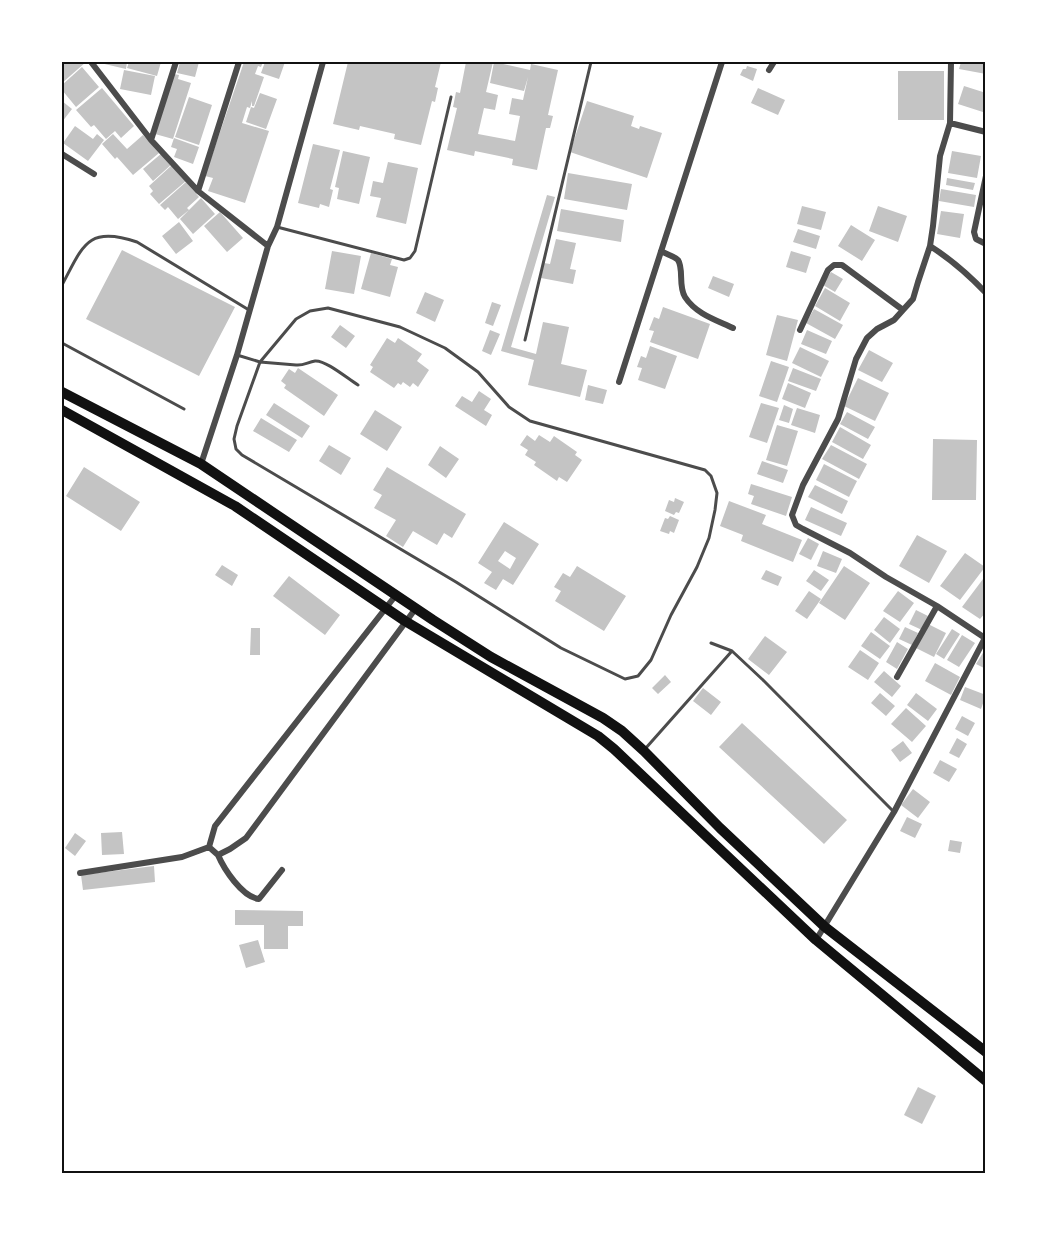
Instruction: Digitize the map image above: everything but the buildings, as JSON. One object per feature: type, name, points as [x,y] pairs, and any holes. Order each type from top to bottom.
[{"type":"main road","points":[[62,392],[201,464],[491,657],[603,718],[622,731],[825,927],[986,1052]]},
{"type":"main road","points":[[62,410],[235,506],[405,621],[598,736],[816,940],[986,1081]]},
{"type":"street","points":[[91,62],[151,140],[198,191],[268,246]]},
{"type":"street","points":[[151,140],[176,62]]},
{"type":"street","points":[[198,191],[239,62]]},
{"type":"street","points":[[201,464],[251,311],[268,246],[277,227],[323,62]]},
{"type":"street","points":[[619,382],[722,62]]},
{"type":"street","points":[[770,70],[774,62]]},
{"type":"street","points":[[816,940],[894,812],[985,638],[850,553],[796,525],[792,515],[803,485],[838,419],[856,359],[867,338],[877,329],[894,320],[912,299],[930,246],[940,156],[950,123],[951,62]]},
{"type":"street","points":[[950,123],[986,132]]},
{"type":"street","points":[[62,154],[94,174]]},
{"type":"street","points":[[985,179],[974,232],[976,239],[986,244]]},
{"type":"street","points":[[930,246],[950,259],[986,293]]},
{"type":"street","points":[[661,251],[680,262],[681,283],[684,295],[690,303],[699,312],[733,328]]},
{"type":"street","points":[[800,330],[828,270],[834,265],[842,266],[903,310]]},
{"type":"street","points":[[209,847],[215,826],[396,595]]},
{"type":"street","points":[[897,677],[937,606]]},
{"type":"street","points":[[218,855],[246,838],[416,608]]},
{"type":"street","points":[[209,847],[218,855],[229,876],[253,898],[259,899],[282,870]]},
{"type":"street","points":[[80,873],[183,857],[209,847]]},
{"type":"lane","points":[[525,340],[591,62]]},
{"type":"lane","points":[[277,227],[404,260],[410,258],[415,251],[451,97]]},
{"type":"lane","points":[[62,285],[80,251],[93,239],[104,235],[119,236],[137,242],[251,311]]},
{"type":"lane","points":[[328,308],[400,327],[445,348],[478,372],[509,407],[530,421],[705,470],[711,476],[717,493],[709,538],[651,660],[638,676],[625,679],[572,653],[242,455],[236,449],[234,439],[260,362],[296,319],[310,311],[328,308]]},
{"type":"lane","points":[[62,343],[184,410]]},
{"type":"lane","points":[[237,355],[260,362],[301,366],[314,361],[322,362],[358,385]]},
{"type":"lane","points":[[711,643],[732,651],[894,812]]},
{"type":"lane","points":[[644,751],[732,651]]}]
